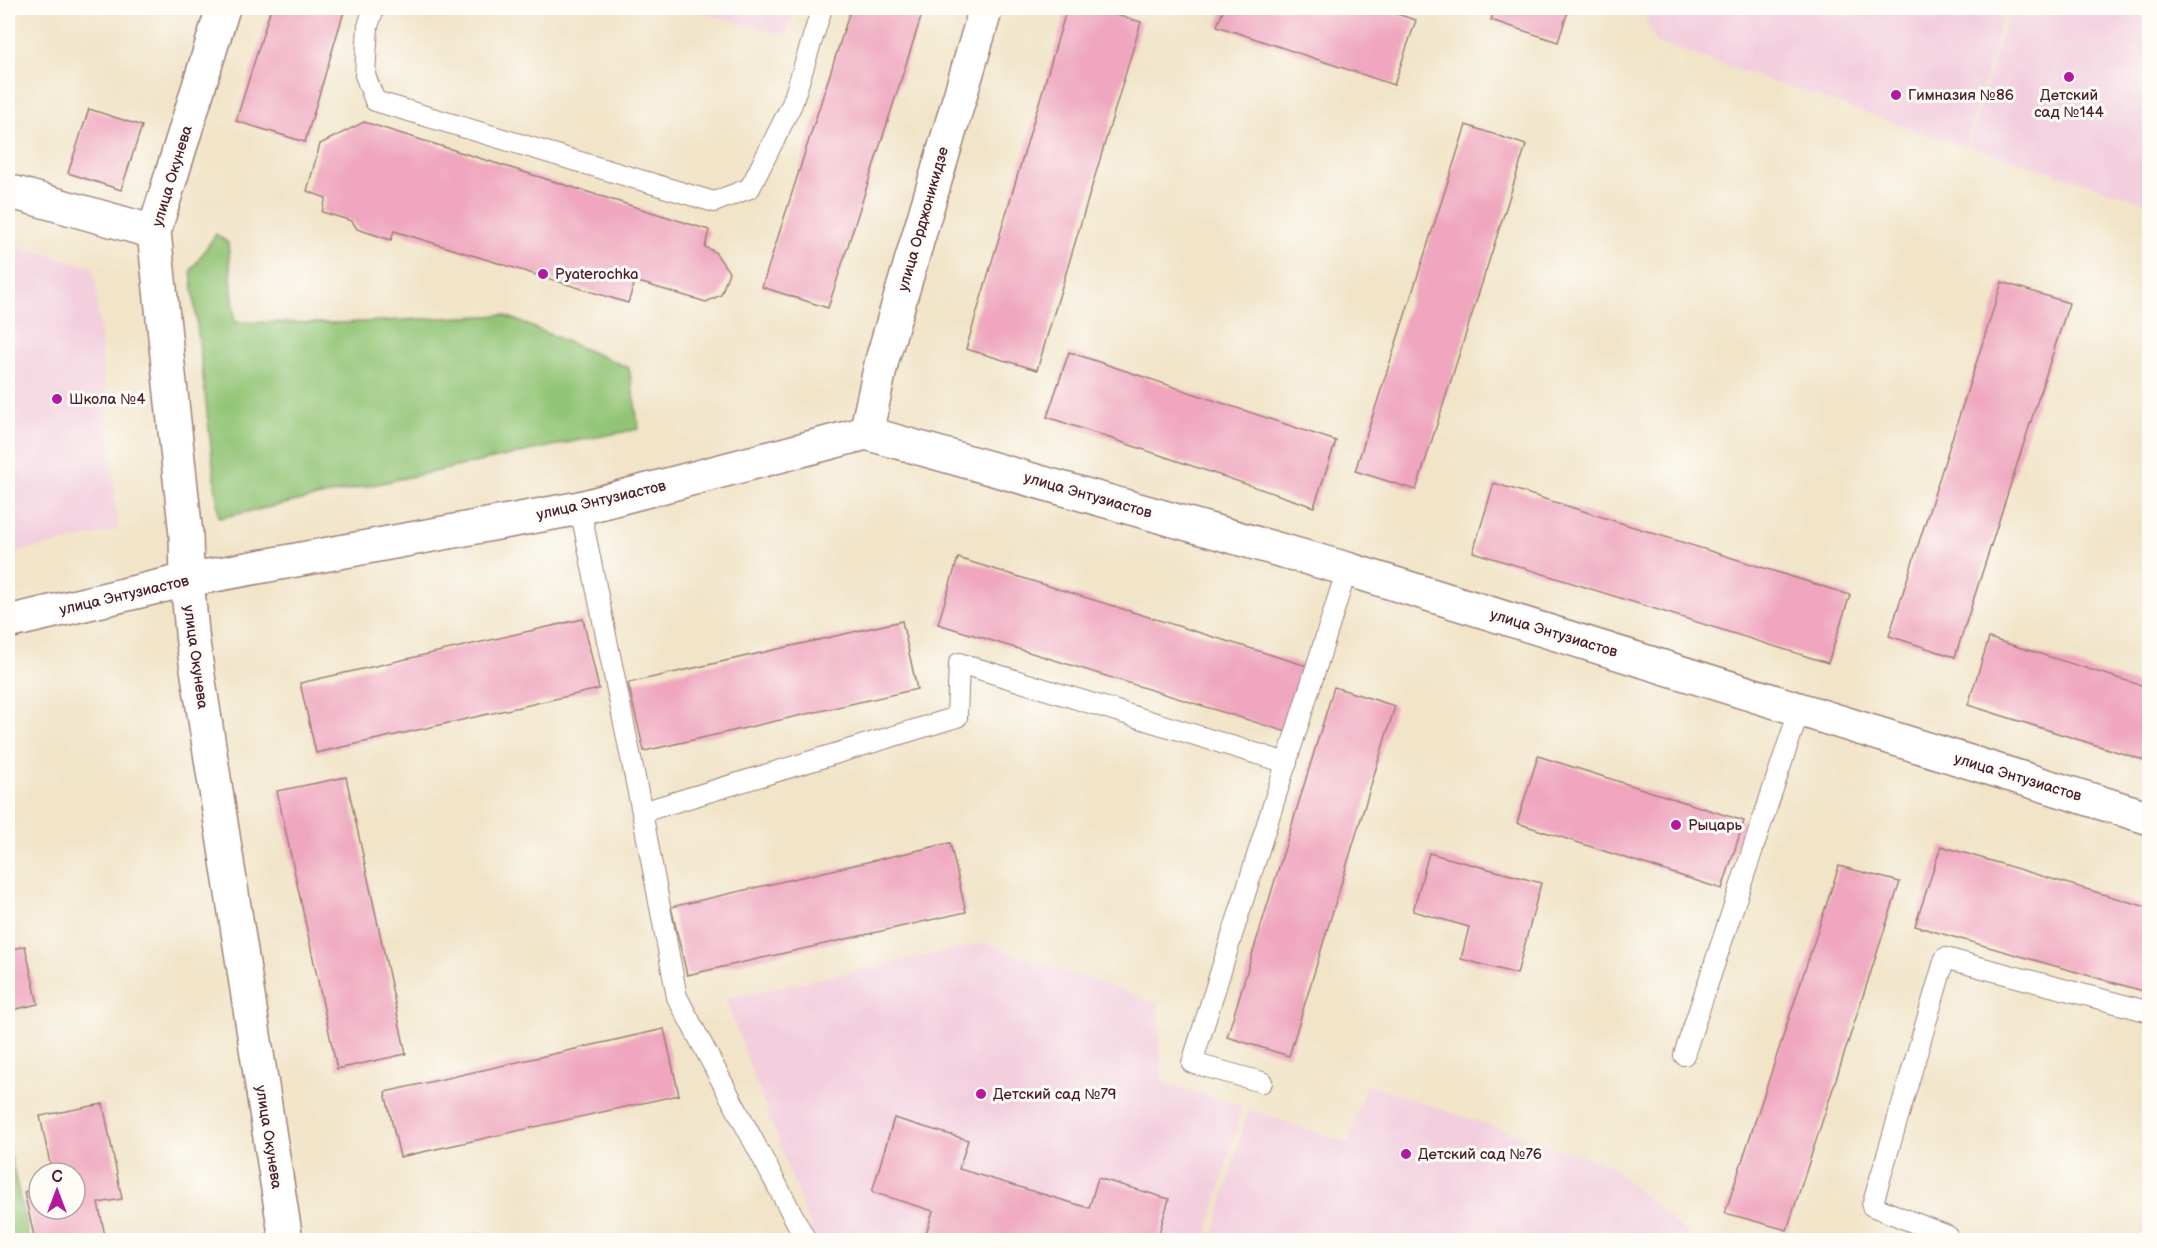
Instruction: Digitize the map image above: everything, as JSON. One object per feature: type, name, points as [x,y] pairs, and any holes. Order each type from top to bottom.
[{"type":"street","name":"улица Окунева","points":[[223,8],[154,232],[186,536],[187,580],[193,643],[286,1240]]},
{"type":"street","name":"улица Орджоникидзе","points":[[866,433],[882,360],[986,8]]},
{"type":"street","points":[[8,191],[154,232]]},
{"type":"street","name":"улица Энтузиастов","points":[[8,622],[187,580],[580,508],[866,433],[1347,569],[2150,818]]},
{"type":"lane","points":[[374,8],[368,26],[365,75],[375,101],[714,202],[750,188],[792,104],[822,8]]},
{"type":"lane","points":[[580,508],[677,997],[806,1240]]},
{"type":"lane","points":[[1262,1082],[1192,1063],[1347,569]]},
{"type":"lane","points":[[642,812],[957,717],[959,663],[1287,763]]},
{"type":"lane","points":[[1684,1054],[1800,708]]},
{"type":"lane","points":[[1946,1240],[1948,1236],[1872,1206],[1945,958],[2150,1012]]},
{"type":"shaded area","points":[[686,8],[795,8],[786,36]]},
{"type":"shaded area","name":"Гимназия №86","points":[[1650,8],[2005,8],[1965,147],[1656,42],[1646,21]]},
{"type":"shaded area","name":"Детский сад №144","points":[[2009,8],[2149,8],[2149,203],[1969,146]]},
{"type":"shaded area","name":"Школа №4","points":[[8,243],[94,268],[118,530],[8,554]]},
{"type":"shaded area","name":"Детский сад №79","points":[[984,943],[1158,1003],[1162,1082],[1242,1106],[1206,1240],[815,1240],[725,999]]},
{"type":"shaded area","name":"Детский сад №76","points":[[1366,1084],[1609,1165],[1694,1240],[1212,1240],[1248,1109],[1348,1143]]},
{"type":"green space","points":[[216,234],[228,243],[235,322],[341,323],[504,315],[629,368],[639,429],[219,518],[191,271]]},
{"type":"green space","points":[[8,1144],[29,1240],[8,1240]]},
{"type":"building","points":[[271,8],[345,8],[305,142],[236,121]]},
{"type":"building","points":[[851,8],[924,8],[828,308],[762,287]]},
{"type":"building","points":[[1067,8],[1091,8],[1141,22],[1037,370],[966,349]]},
{"type":"building","points":[[1224,8],[1377,8],[1416,20],[1394,85],[1217,26]]},
{"type":"building","points":[[1495,8],[1569,8],[1558,42],[1491,20]]},
{"type":"building","points":[[89,109],[142,126],[121,190],[68,173]]},
{"type":"building","points":[[364,122],[709,230],[705,247],[715,252],[729,272],[721,295],[706,302],[635,281],[628,303],[394,231],[391,240],[357,229],[352,221],[322,212],[326,198],[307,191],[320,144]]},
{"type":"building","points":[[1466,125],[1526,145],[1416,490],[1355,471]]},
{"type":"building","points":[[2002,282],[2069,303],[1955,657],[1889,636]]},
{"type":"building","points":[[1069,352],[1336,441],[1314,507],[1047,417]]},
{"type":"building","points":[[1494,483],[1850,595],[1828,663],[1473,552]]},
{"type":"building","points":[[958,558],[1307,666],[1287,732],[938,624]]},
{"type":"building","points":[[583,619],[599,689],[316,753],[300,683]]},
{"type":"building","points":[[902,621],[917,689],[644,751],[628,683]]},
{"type":"building","points":[[1989,638],[2150,688],[2150,762],[1968,705]]},
{"type":"building","points":[[1334,687],[1395,706],[1289,1056],[1227,1037]]},
{"type":"building","points":[[1538,756],[1744,821],[1722,889],[1517,823]]},
{"type":"building","points":[[346,777],[406,1054],[337,1069],[277,791]]},
{"type":"building","points":[[950,843],[966,912],[687,975],[671,907]]},
{"type":"building","points":[[1941,846],[2150,908],[2150,993],[1915,926]]},
{"type":"building","points":[[1429,853],[1541,883],[1517,974],[1461,959],[1469,927],[1413,911]]},
{"type":"building","points":[[1839,866],[1900,882],[1787,1230],[1725,1213]]},
{"type":"building","points":[[25,946],[38,1004],[8,1011],[8,950]]},
{"type":"building","points":[[664,1029],[679,1095],[400,1157],[385,1092]]},
{"type":"building","points":[[103,1104],[122,1199],[98,1203],[106,1240],[35,1240],[31,1221],[87,1221],[87,1161],[49,1161],[40,1116]]},
{"type":"building","points":[[894,1118],[968,1140],[959,1169],[1089,1208],[1098,1178],[1169,1199],[1157,1240],[924,1240],[933,1211],[872,1192]]},
{"type":"building","points":[[478,1231],[480,1240],[439,1240]]},
{"type":"place","name":"Детский сад №144","points":[[2069,77]]},
{"type":"place","name":"Гимназия №86","points":[[1896,95]]},
{"type":"place","name":"Pyaterochka","points":[[543,274]]},
{"type":"place","name":"Школа №4","points":[[57,399]]},
{"type":"place","name":"Рыцарь","points":[[1676,825]]},
{"type":"place","name":"Детский сад №79","points":[[981,1094]]},
{"type":"place","name":"Детский сад №76","points":[[1406,1154]]}]
